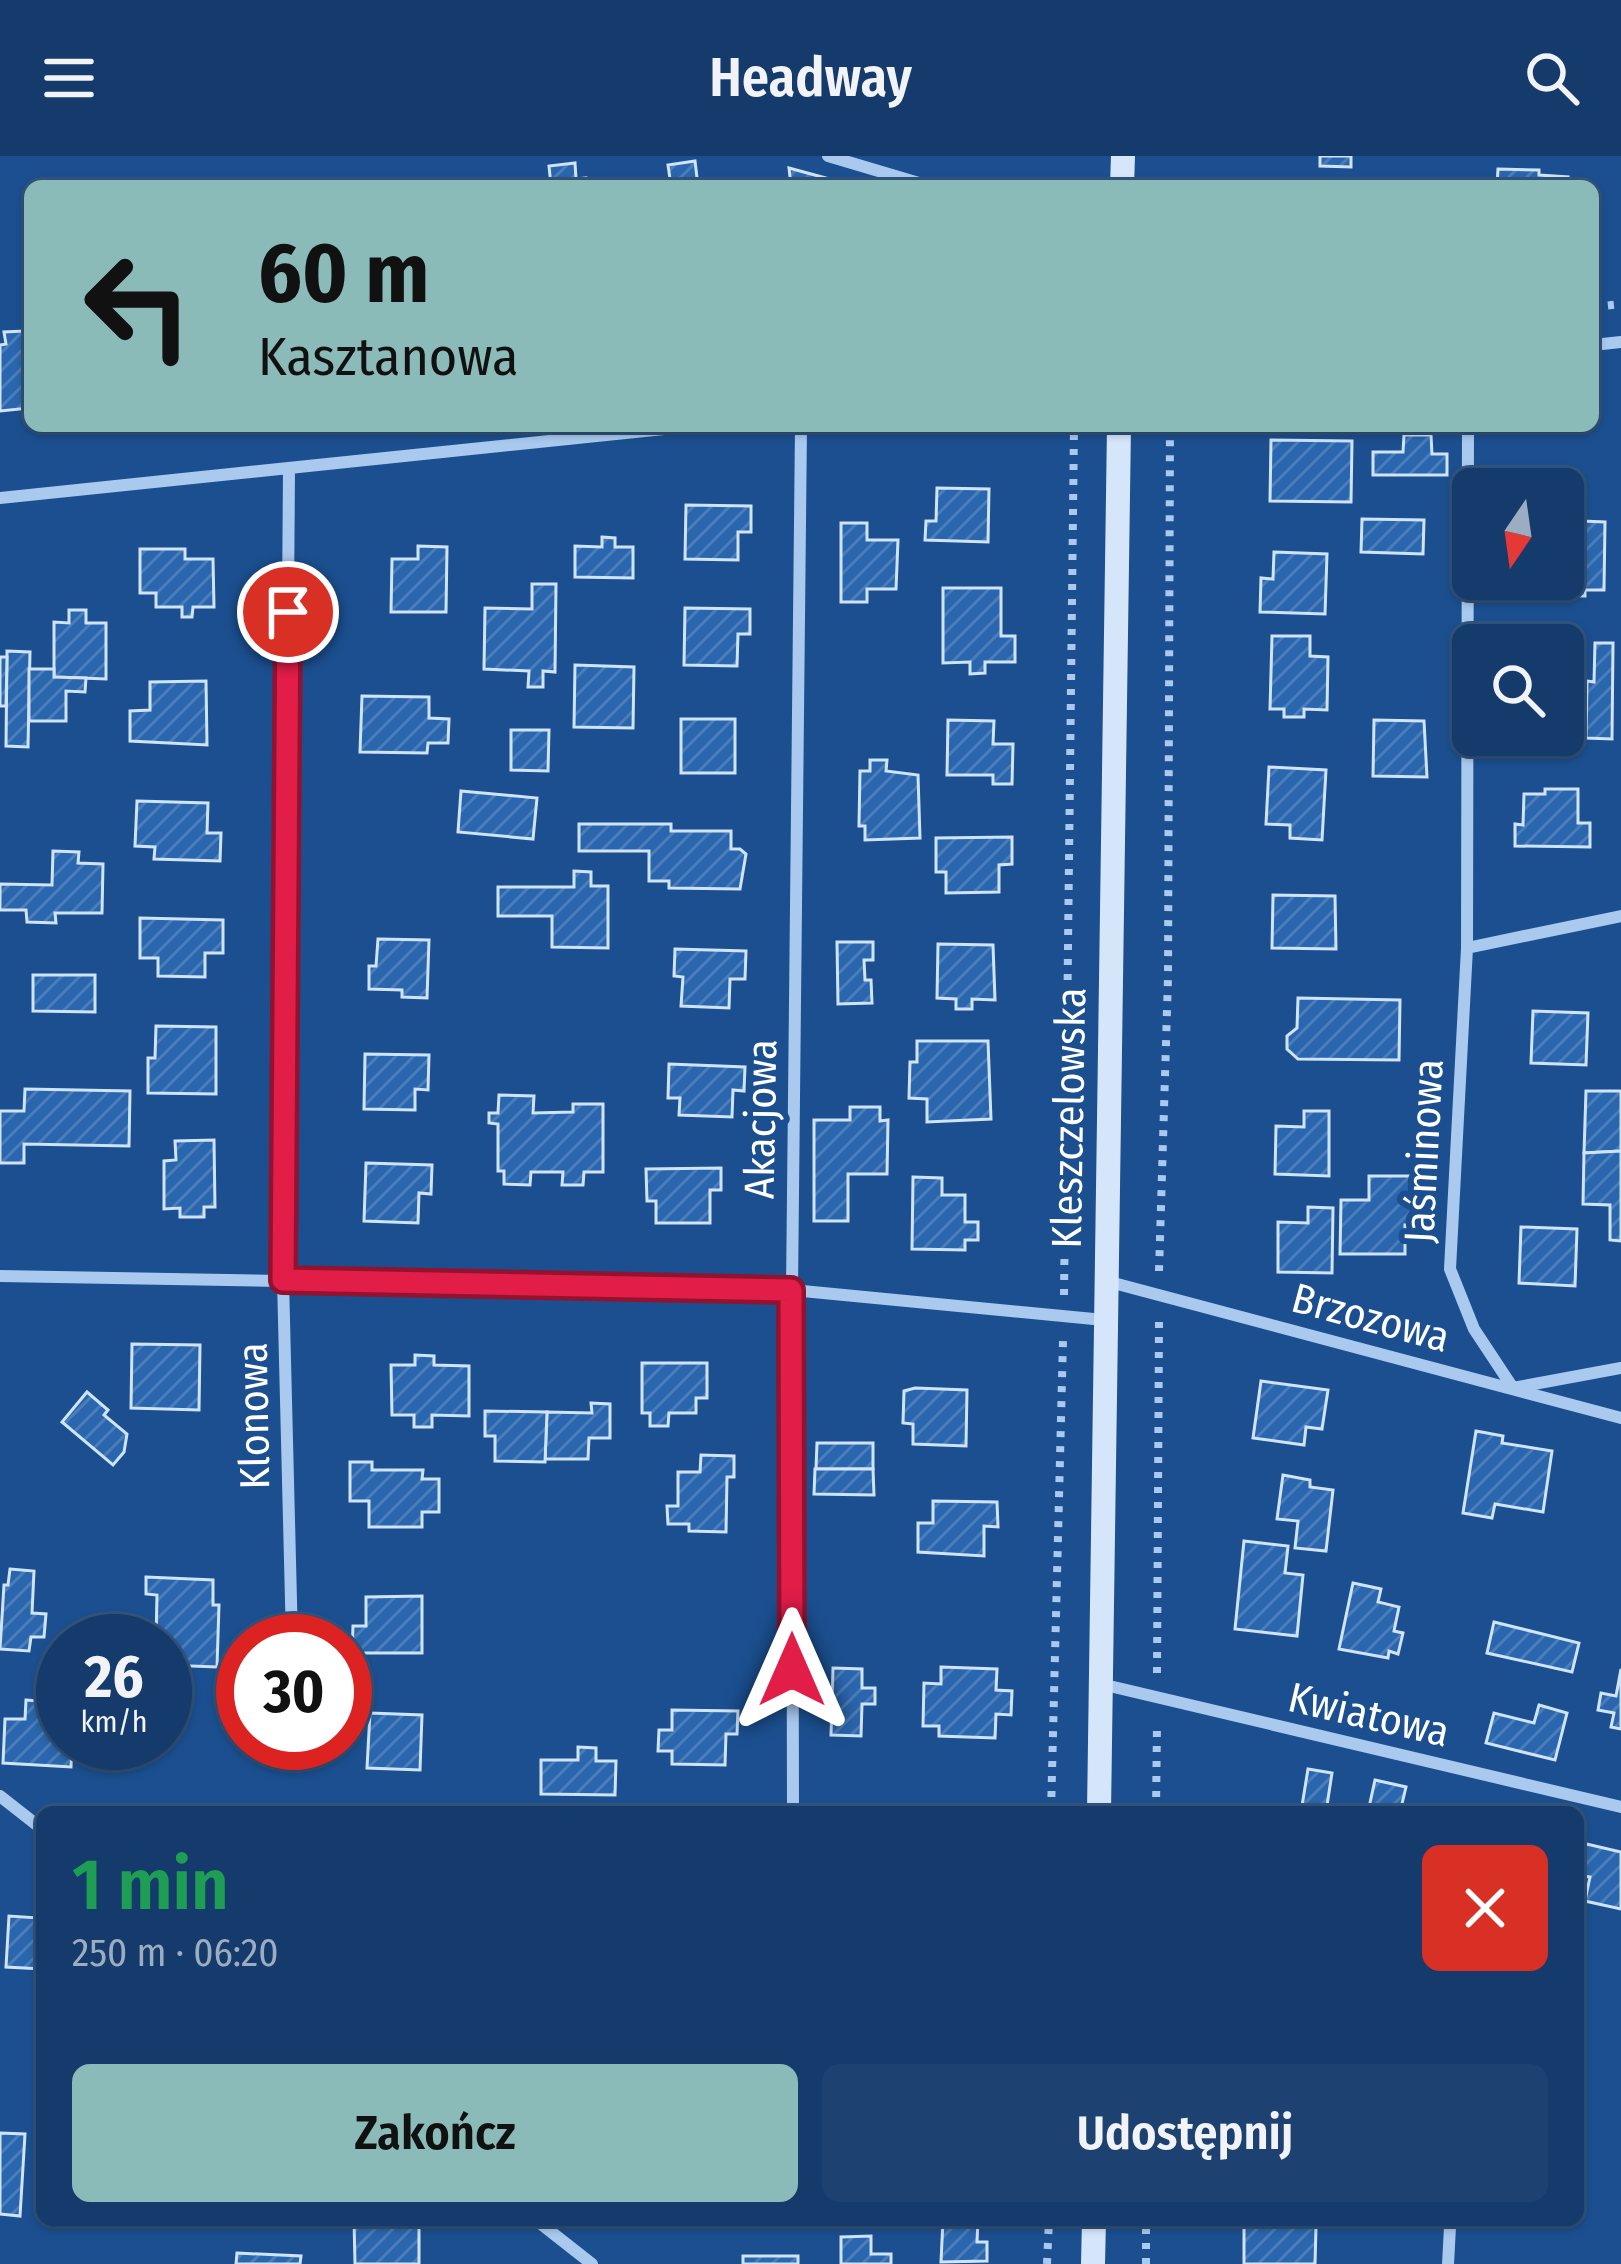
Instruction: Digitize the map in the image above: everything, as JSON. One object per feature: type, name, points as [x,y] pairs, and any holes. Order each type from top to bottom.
[{"type":"main road","name":"Kleszczelowska","points":[[1099,1806],[1119,432]]},
{"type":"main road","points":[[1093,2264],[1094,2226]]},
{"type":"street","points":[[828,156],[909,180]]},
{"type":"street","points":[[0,498],[637,432]]},
{"type":"street","name":"Akacjowa","points":[[793,1806],[791,1290],[801,432]]},
{"type":"street","name":"Jaśminowa","points":[[1468,432],[1467,948],[1450,1269],[1474,1329],[1513,1388]]},
{"type":"street","name":"Klonowa","points":[[289,469],[283,1280],[291,1614]]},
{"type":"street","points":[[1467,948],[1621,916]]},
{"type":"street","points":[[0,1276],[791,1290],[1104,1320]]},
{"type":"street","name":"Brzozowa","points":[[1105,1280],[1621,1418]]},
{"type":"street","points":[[1513,1388],[1621,1368]]},
{"type":"street","name":"Kwiatowa","points":[[1101,1684],[1621,1807]]},
{"type":"street","points":[[0,1796],[36,1824]]},
{"type":"street","points":[[544,2226],[592,2264]]},
{"type":"street","points":[[1448,2264],[1450,2227]]},
{"type":"path","points":[[1051,1806],[1064,1316],[1074,432]]},
{"type":"path","points":[[1156,1806],[1171,432]]},
{"type":"path","points":[[1047,2264],[1048,2226]]},
{"type":"path","points":[[1146,2264],[1147,2226]]},
{"type":"building","points":[[1320,156],[1351,156],[1351,167],[1320,166]]},
{"type":"building","points":[[695,161],[697,180],[670,180],[668,165]]},
{"type":"building","points":[[575,163],[576,179],[586,180],[550,180],[549,166]]},
{"type":"building","points":[[789,168],[833,180],[790,180]]},
{"type":"building","points":[[1498,169],[1539,170],[1539,175],[1568,177],[1568,180],[1497,180]]},
{"type":"building","points":[[24,331],[24,409],[0,411],[4,332]]},
{"type":"building","points":[[1404,435],[1431,435],[1432,454],[1447,454],[1447,475],[1373,475],[1373,452],[1403,452]]},
{"type":"building","points":[[1271,440],[1352,441],[1351,502],[1270,501]]},
{"type":"building","points":[[937,488],[989,489],[988,542],[925,540],[926,521],[936,521]]},
{"type":"building","points":[[686,505],[751,506],[751,532],[738,532],[738,560],[685,559]]},
{"type":"building","points":[[1362,519],[1424,520],[1423,554],[1361,552]]},
{"type":"building","points":[[1584,521],[1605,522],[1604,590],[1585,590],[1585,596]]},
{"type":"building","points":[[841,523],[867,523],[867,540],[898,540],[896,589],[867,589],[867,602],[841,602]]},
{"type":"building","points":[[602,537],[615,538],[615,547],[633,547],[633,578],[575,577],[575,546],[602,547]]},
{"type":"building","points":[[418,546],[447,547],[446,612],[391,612],[392,559],[418,559]]},
{"type":"building","points":[[140,549],[185,549],[185,559],[213,559],[214,607],[193,607],[192,617],[182,617],[182,607],[156,607],[156,593],[140,593]]},
{"type":"building","points":[[1274,552],[1327,554],[1325,614],[1260,612],[1261,578],[1273,579]]},
{"type":"building","points":[[532,584],[556,584],[555,672],[543,671],[543,687],[528,687],[529,671],[484,669],[485,608],[532,609]]},
{"type":"building","points":[[943,588],[1001,588],[1001,636],[1015,636],[1015,662],[985,662],[985,673],[970,674],[970,662],[943,663]]},
{"type":"building","points":[[685,608],[750,609],[750,634],[738,634],[737,666],[684,665]]},
{"type":"building","points":[[69,610],[86,610],[86,623],[106,623],[106,679],[54,677],[54,622],[69,623]]},
{"type":"building","points":[[1272,636],[1310,636],[1310,656],[1328,657],[1327,710],[1304,709],[1304,717],[1284,717],[1284,709],[1270,709]]},
{"type":"building","points":[[1595,643],[1613,643],[1612,739],[1586,738],[1587,681],[1594,682]]},
{"type":"building","points":[[7,651],[30,652],[28,747],[6,746]]},
{"type":"building","points":[[0,657],[7,657],[6,706],[0,706]]},
{"type":"building","points":[[575,665],[634,667],[633,728],[574,727]]},
{"type":"building","points":[[29,669],[54,669],[54,677],[86,678],[85,692],[66,691],[66,721],[29,721]]},
{"type":"building","points":[[206,681],[207,745],[130,741],[130,711],[150,710],[150,682]]},
{"type":"building","points":[[362,696],[429,697],[429,718],[449,719],[448,743],[428,743],[427,753],[360,752]]},
{"type":"building","points":[[681,719],[735,719],[735,773],[681,773]]},
{"type":"building","points":[[948,720],[994,721],[993,744],[1013,744],[1012,784],[993,784],[993,775],[947,775]]},
{"type":"building","points":[[1374,720],[1424,721],[1427,777],[1373,776]]},
{"type":"building","points":[[511,730],[549,730],[548,771],[511,770]]},
{"type":"building","points":[[870,760],[887,760],[886,771],[918,775],[920,838],[865,840],[865,826],[859,826],[860,771],[870,771]]},
{"type":"building","points":[[1269,767],[1326,770],[1322,840],[1290,838],[1290,825],[1266,824]]},
{"type":"building","points":[[1545,789],[1578,789],[1578,823],[1590,823],[1590,847],[1515,846],[1515,824],[1523,825],[1524,794],[1545,794]]},
{"type":"building","points":[[461,791],[537,798],[533,839],[458,832]]},
{"type":"building","points":[[137,801],[208,803],[207,833],[221,833],[220,861],[154,859],[155,847],[135,846]]},
{"type":"building","points":[[579,824],[671,824],[671,831],[731,831],[731,849],[746,854],[740,889],[669,888],[669,881],[649,881],[649,851],[579,851]]},
{"type":"building","points":[[1012,837],[1012,864],[999,865],[999,892],[946,893],[946,872],[936,872],[936,838]]},
{"type":"building","points":[[53,851],[79,852],[78,863],[103,864],[102,913],[55,913],[56,923],[27,922],[26,910],[0,910],[0,884],[52,885]]},
{"type":"building","points":[[574,871],[591,872],[591,886],[608,886],[608,948],[552,947],[552,916],[498,916],[498,887],[574,887]]},
{"type":"building","points":[[1273,895],[1335,896],[1336,949],[1272,948]]},
{"type":"building","points":[[140,918],[223,920],[223,953],[205,953],[205,977],[158,976],[158,958],[140,958]]},
{"type":"building","points":[[378,939],[429,940],[427,998],[402,997],[402,990],[369,989],[369,966],[376,966]]},
{"type":"building","points":[[837,942],[873,942],[873,960],[864,960],[872,1003],[838,1004]]},
{"type":"building","points":[[938,944],[993,945],[995,1000],[972,999],[972,1009],[956,1009],[956,999],[937,998]]},
{"type":"building","points":[[675,949],[746,951],[745,979],[730,979],[729,1008],[681,1006],[683,977],[674,976]]},
{"type":"building","points":[[33,975],[95,975],[95,1012],[33,1011]]},
{"type":"building","points":[[1298,998],[1400,1000],[1399,1060],[1298,1059],[1287,1049],[1287,1036],[1297,1028]]},
{"type":"building","points":[[1533,1011],[1588,1013],[1586,1065],[1531,1063]]},
{"type":"building","points":[[156,1026],[216,1027],[216,1094],[148,1093],[148,1058],[155,1058]]},
{"type":"building","points":[[917,1041],[988,1041],[991,1119],[927,1122],[927,1099],[909,1098],[910,1062],[917,1062]]},
{"type":"building","points":[[365,1054],[429,1055],[428,1090],[415,1089],[415,1110],[364,1109]]},
{"type":"building","points":[[669,1064],[745,1067],[744,1091],[733,1090],[732,1117],[679,1115],[680,1098],[668,1098]]},
{"type":"building","points":[[25,1089],[130,1091],[129,1146],[24,1144],[24,1163],[0,1163],[0,1111],[24,1111]]},
{"type":"building","points":[[1586,1091],[1621,1091],[1621,1151],[1584,1153]]},
{"type":"building","points":[[499,1095],[534,1096],[533,1113],[573,1112],[573,1104],[603,1104],[603,1172],[584,1172],[583,1185],[562,1185],[563,1172],[531,1172],[530,1185],[504,1184],[504,1171],[498,1171],[498,1124],[489,1123],[489,1113],[498,1113]]},
{"type":"building","points":[[850,1107],[880,1107],[880,1121],[888,1120],[887,1174],[848,1174],[848,1221],[814,1221],[814,1120],[850,1120]]},
{"type":"building","points":[[1304,1111],[1329,1111],[1329,1176],[1275,1174],[1276,1126],[1304,1127]]},
{"type":"building","points":[[214,1140],[215,1207],[204,1207],[204,1217],[180,1217],[180,1208],[164,1209],[164,1161],[176,1160],[175,1141]]},
{"type":"building","points":[[1621,1151],[1621,1241],[1610,1240],[1610,1205],[1583,1204],[1584,1153]]},
{"type":"building","points":[[366,1163],[432,1165],[431,1194],[419,1193],[418,1223],[364,1221]]},
{"type":"building","points":[[721,1168],[721,1190],[710,1190],[710,1223],[656,1223],[656,1201],[647,1201],[646,1169]]},
{"type":"building","points":[[1369,1176],[1421,1176],[1423,1225],[1405,1225],[1405,1254],[1340,1254],[1341,1200],[1369,1200]]},
{"type":"building","points":[[913,1177],[942,1178],[942,1195],[965,1195],[965,1222],[978,1222],[978,1240],[965,1240],[965,1250],[912,1249]]},
{"type":"building","points":[[1308,1207],[1333,1208],[1332,1273],[1278,1272],[1278,1222],[1308,1223]]},
{"type":"building","points":[[1521,1227],[1577,1229],[1575,1286],[1519,1283]]},
{"type":"building","points":[[132,1344],[200,1345],[199,1410],[131,1408]]},
{"type":"building","points":[[415,1355],[434,1356],[434,1365],[469,1366],[469,1416],[432,1415],[432,1427],[414,1427],[414,1415],[392,1415],[391,1365],[415,1365]]},
{"type":"building","points":[[642,1363],[707,1363],[707,1398],[696,1398],[696,1413],[669,1413],[668,1426],[650,1426],[650,1413],[642,1413]]},
{"type":"building","points":[[1261,1381],[1328,1390],[1322,1429],[1306,1427],[1304,1445],[1253,1438]]},
{"type":"building","points":[[967,1390],[966,1446],[913,1444],[913,1424],[903,1423],[904,1391]]},
{"type":"building","points":[[87,1392],[127,1434],[124,1452],[113,1465],[62,1422]]},
{"type":"building","points":[[591,1403],[610,1404],[610,1438],[589,1438],[588,1459],[545,1459],[547,1412],[592,1413]]},
{"type":"building","points":[[485,1411],[547,1412],[545,1462],[495,1461],[495,1436],[485,1436]]},
{"type":"building","points":[[1476,1431],[1503,1436],[1502,1443],[1552,1451],[1543,1512],[1495,1504],[1492,1518],[1463,1513]]},
{"type":"building","points":[[817,1443],[873,1443],[873,1469],[816,1469]]},
{"type":"building","points":[[701,1455],[734,1456],[734,1477],[727,1477],[726,1532],[689,1531],[689,1524],[668,1524],[667,1506],[678,1506],[678,1472],[700,1472]]},
{"type":"building","points":[[350,1462],[372,1462],[372,1470],[423,1470],[422,1479],[439,1479],[439,1512],[422,1512],[422,1527],[369,1527],[369,1501],[350,1501]]},
{"type":"building","points":[[815,1469],[873,1469],[874,1495],[814,1494]]},
{"type":"building","points":[[1283,1475],[1310,1480],[1310,1487],[1333,1490],[1326,1551],[1295,1548],[1298,1521],[1277,1519]]},
{"type":"building","points":[[933,1501],[997,1502],[998,1527],[984,1526],[984,1556],[918,1552],[918,1523],[933,1523]]},
{"type":"building","points":[[1244,1541],[1288,1546],[1285,1573],[1303,1575],[1297,1636],[1235,1629]]},
{"type":"building","points":[[10,1569],[34,1571],[32,1613],[46,1614],[36,1614],[36,1637],[31,1637],[29,1651],[0,1649],[4,1585],[8,1585]]},
{"type":"building","points":[[146,1577],[213,1580],[213,1605],[219,1605],[216,1667],[192,1666],[192,1614],[157,1614],[157,1595],[146,1594]]},
{"type":"building","points":[[1353,1583],[1381,1589],[1378,1602],[1399,1607],[1394,1631],[1403,1633],[1398,1654],[1389,1651],[1388,1658],[1339,1649]]},
{"type":"building","points":[[422,1596],[422,1653],[372,1653],[372,1614],[366,1614],[366,1597]]},
{"type":"building","points":[[1494,1622],[1579,1643],[1572,1672],[1487,1653]]},
{"type":"building","points":[[941,1667],[997,1669],[996,1690],[1012,1691],[1011,1715],[996,1714],[995,1738],[939,1736],[939,1726],[923,1726],[924,1683],[941,1684]]},
{"type":"building","points":[[833,1668],[862,1669],[862,1688],[875,1688],[875,1704],[862,1704],[861,1736],[831,1735]]},
{"type":"building","points":[[1621,1669],[1621,1729],[1611,1727],[1614,1713],[1598,1710],[1601,1693],[1616,1696]]},
{"type":"building","points":[[26,1700],[36,1701],[36,1765],[3,1763],[5,1719],[25,1719]]},
{"type":"building","points":[[1539,1705],[1567,1713],[1555,1760],[1486,1743],[1494,1713],[1534,1723]]},
{"type":"building","points":[[672,1710],[738,1711],[737,1734],[726,1734],[725,1765],[672,1764],[672,1751],[658,1751],[659,1730],[672,1730]]},
{"type":"building","points":[[372,1713],[422,1715],[420,1770],[372,1768]]},
{"type":"building","points":[[578,1747],[596,1748],[596,1761],[616,1761],[615,1795],[541,1794],[541,1760],[578,1760]]},
{"type":"building","points":[[1308,1769],[1332,1773],[1327,1806],[1302,1806]]},
{"type":"building","points":[[1375,1780],[1406,1787],[1401,1806],[1369,1806]]},
{"type":"building","points":[[1584,1843],[1621,1852],[1621,1909],[1585,1901],[1590,1877],[1584,1876]]},
{"type":"building","points":[[9,1916],[36,1918],[36,1969],[6,1967]]},
{"type":"building","points":[[0,2133],[25,2134],[20,2216],[0,2214]]},
{"type":"building","points":[[354,2226],[419,2226],[419,2264],[355,2264]]},
{"type":"building","points":[[943,2226],[978,2226],[977,2242],[987,2242],[987,2261],[941,2262]]},
{"type":"building","points":[[1244,2226],[1316,2227],[1315,2264],[1244,2264]]},
{"type":"building","points":[[871,2236],[871,2254],[891,2254],[891,2264],[841,2264],[841,2237]]},
{"type":"building","points":[[237,2253],[301,2256],[300,2264],[236,2264]]},
{"type":"building","points":[[743,2256],[798,2256],[798,2264],[743,2264]]},
{"type":"route","points":[[288,612],[283,1280],[791,1290],[792,1670]]}]
